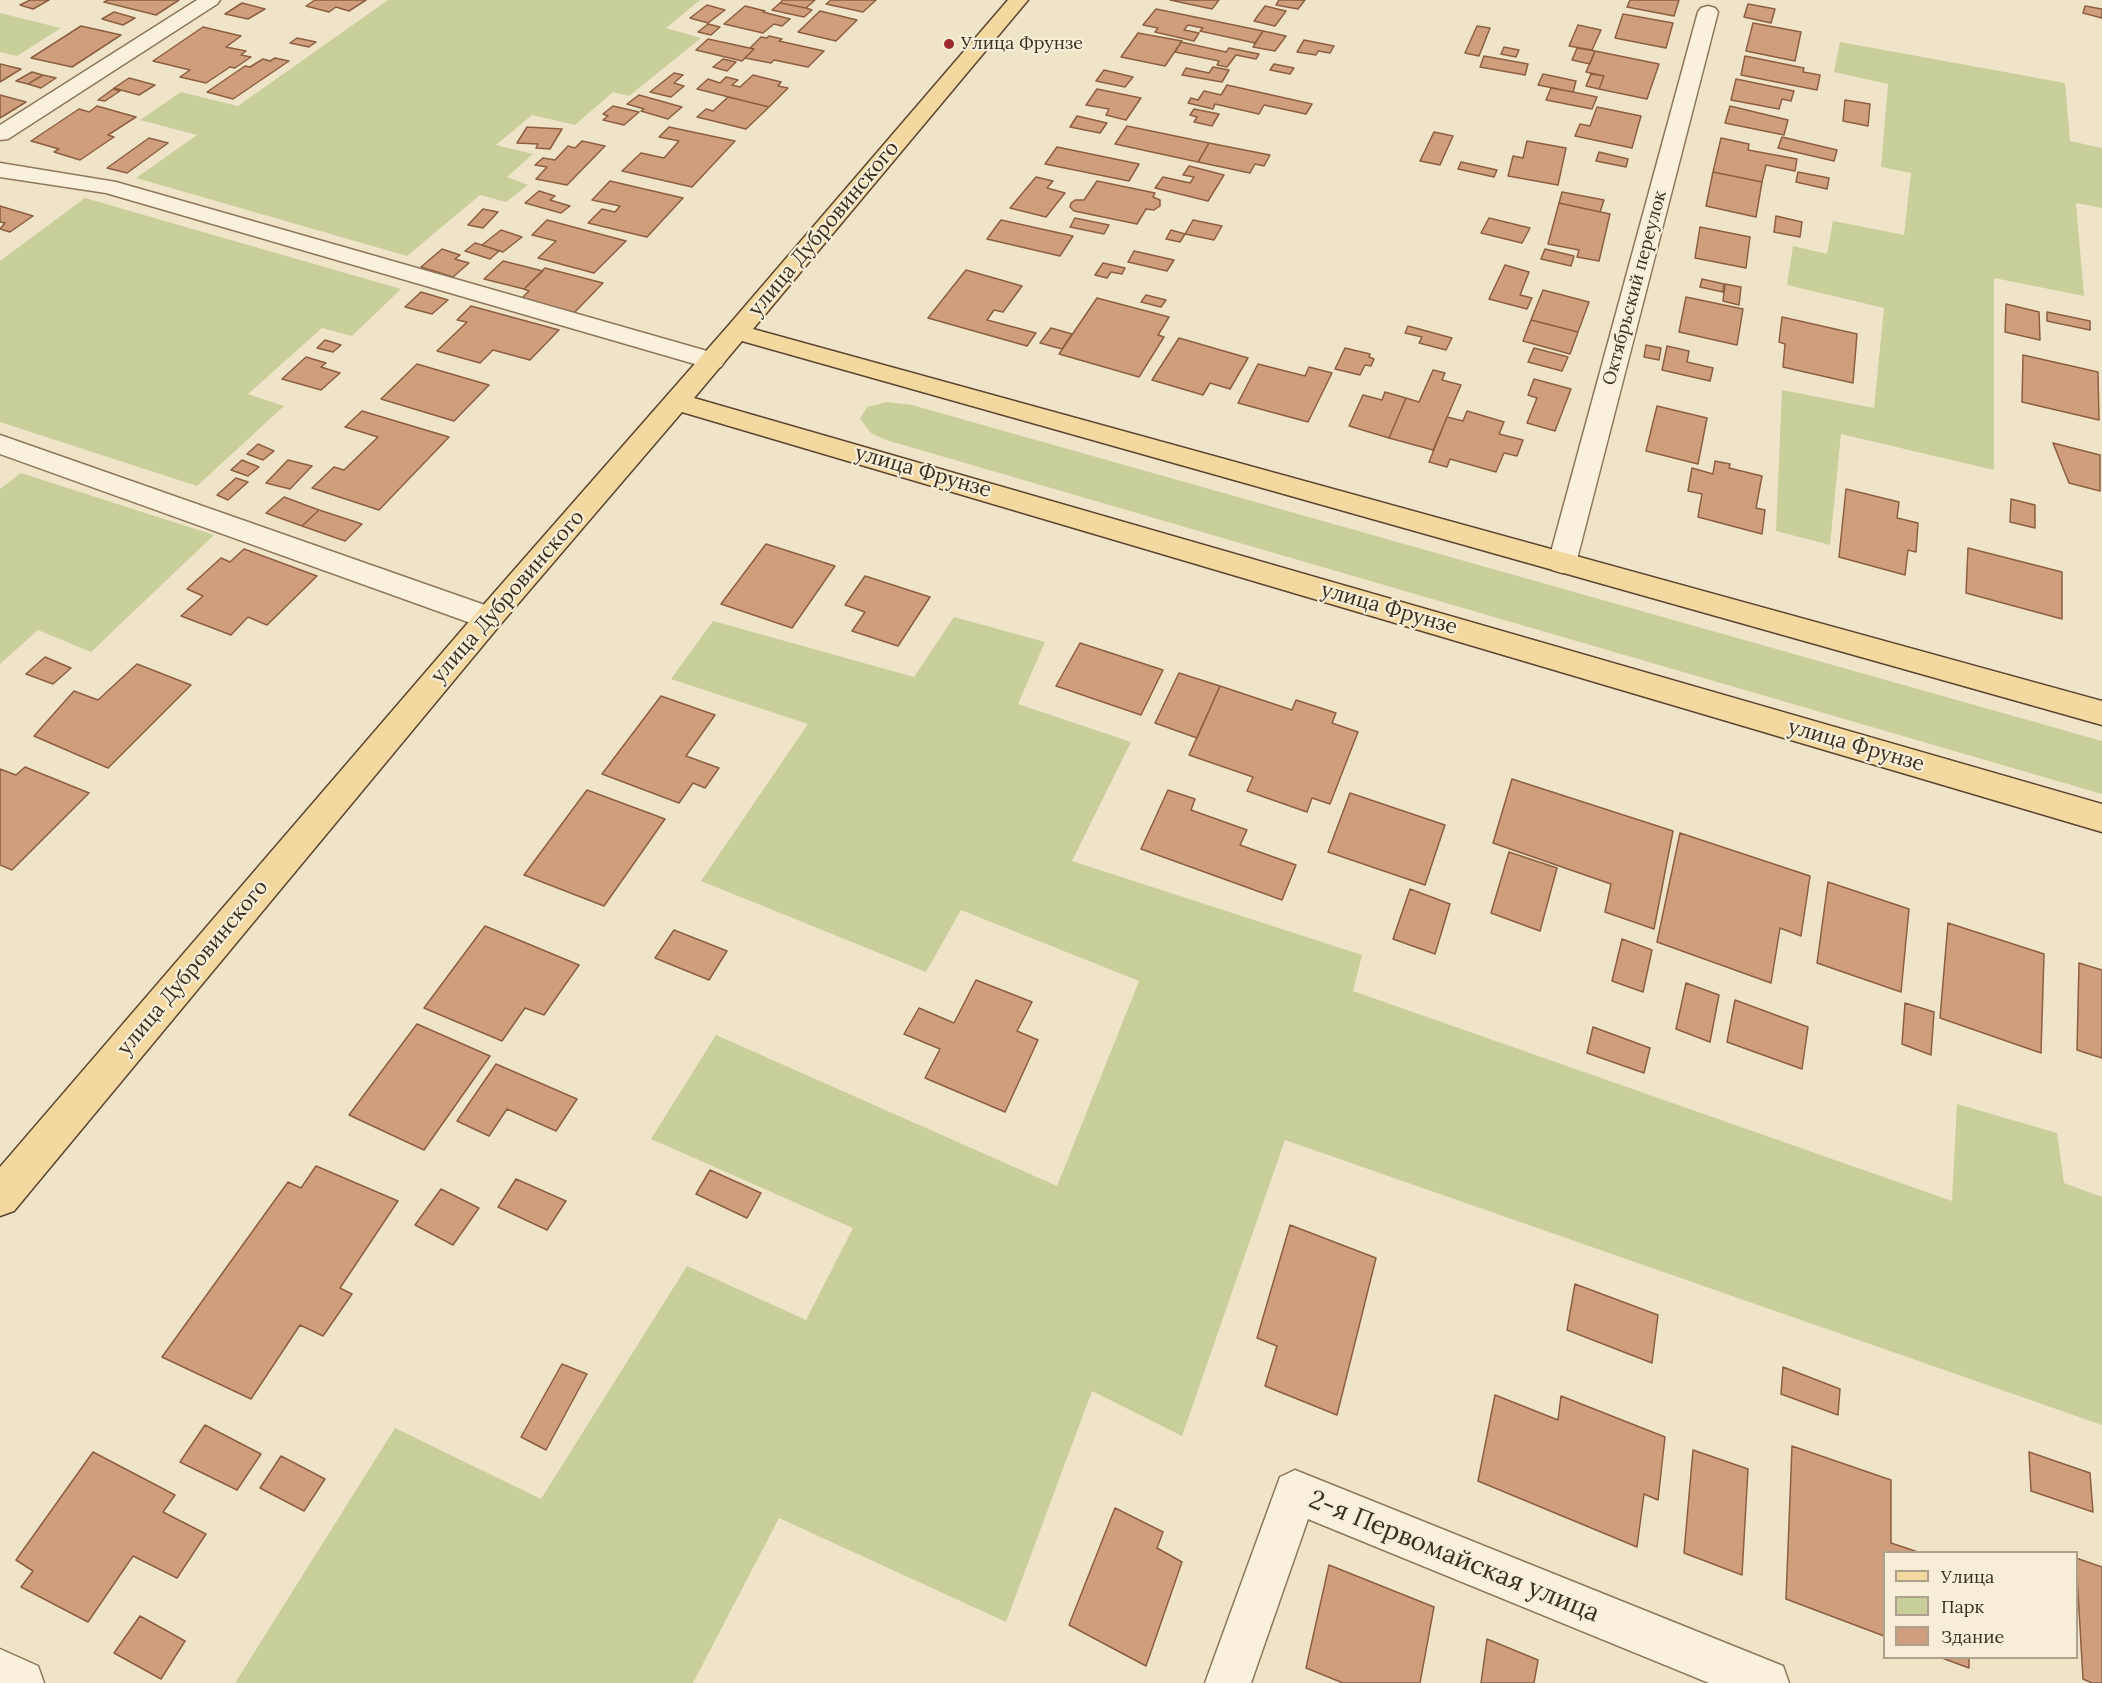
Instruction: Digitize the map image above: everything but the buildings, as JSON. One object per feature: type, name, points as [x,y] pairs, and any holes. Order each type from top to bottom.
[{"type":"main road","name":"улица Дубровинского","points":[[0,1197],[489,618],[737,332],[1018,0]]},
{"type":"main road","points":[[737,332],[2102,713]]},
{"type":"main road","name":"улица Фрунзе","points":[[676,401],[2102,818]]},
{"type":"street","points":[[0,134],[210,0]]},
{"type":"street","name":"Октябрьский переулок","points":[[1562,563],[1708,12]]},
{"type":"street","points":[[0,170],[108,187],[712,361]]},
{"type":"street","points":[[0,444],[489,618]]},
{"type":"street","name":"2-я Первомайская улица","points":[[1228,1683],[1295,1492],[1766,1683]]},
{"type":"street","points":[[0,1672],[21,1683]]},
{"type":"green space","points":[[388,0],[700,0],[666,28],[701,38],[629,96],[613,92],[575,125],[532,115],[496,145],[533,154],[507,177],[528,185],[506,202],[480,195],[407,256],[136,178],[197,135],[140,120],[181,92],[238,106]]},
{"type":"green space","points":[[0,13],[61,28],[17,56],[0,52]]},
{"type":"green space","points":[[1840,42],[2065,83],[2070,141],[2102,148],[2102,208],[2076,203],[2084,296],[1994,278],[1994,470],[1841,434],[1830,545],[1776,531],[1782,390],[1874,408],[1884,308],[1787,285],[1793,246],[1827,254],[1833,221],[1904,235],[1911,173],[1881,167],[1888,84],[1834,72]]},
{"type":"green space","points":[[85,198],[401,289],[352,336],[322,328],[248,394],[284,406],[197,486],[0,422],[0,261]]},
{"type":"green space","points":[[887,402],[912,405],[2102,741],[2102,794],[886,440],[871,433],[860,419],[867,407]]},
{"type":"green space","points":[[21,473],[214,535],[91,652],[38,630],[0,664],[0,489]]},
{"type":"green space","points":[[954,617],[1045,642],[1018,704],[1131,742],[1072,861],[1362,955],[1353,991],[1952,1201],[1957,1104],[2057,1133],[2064,1183],[2102,1197],[2102,1425],[1285,1140],[1182,1436],[1092,1391],[1006,1622],[779,1518],[693,1683],[235,1683],[395,1428],[541,1499],[687,1266],[806,1320],[853,1228],[651,1139],[716,1035],[1057,1186],[1139,981],[961,910],[926,972],[701,881],[808,724],[671,679],[713,621],[914,677]]},
{"type":"place","name":"Улица Фрунзе","points":[[949,44]]}]
